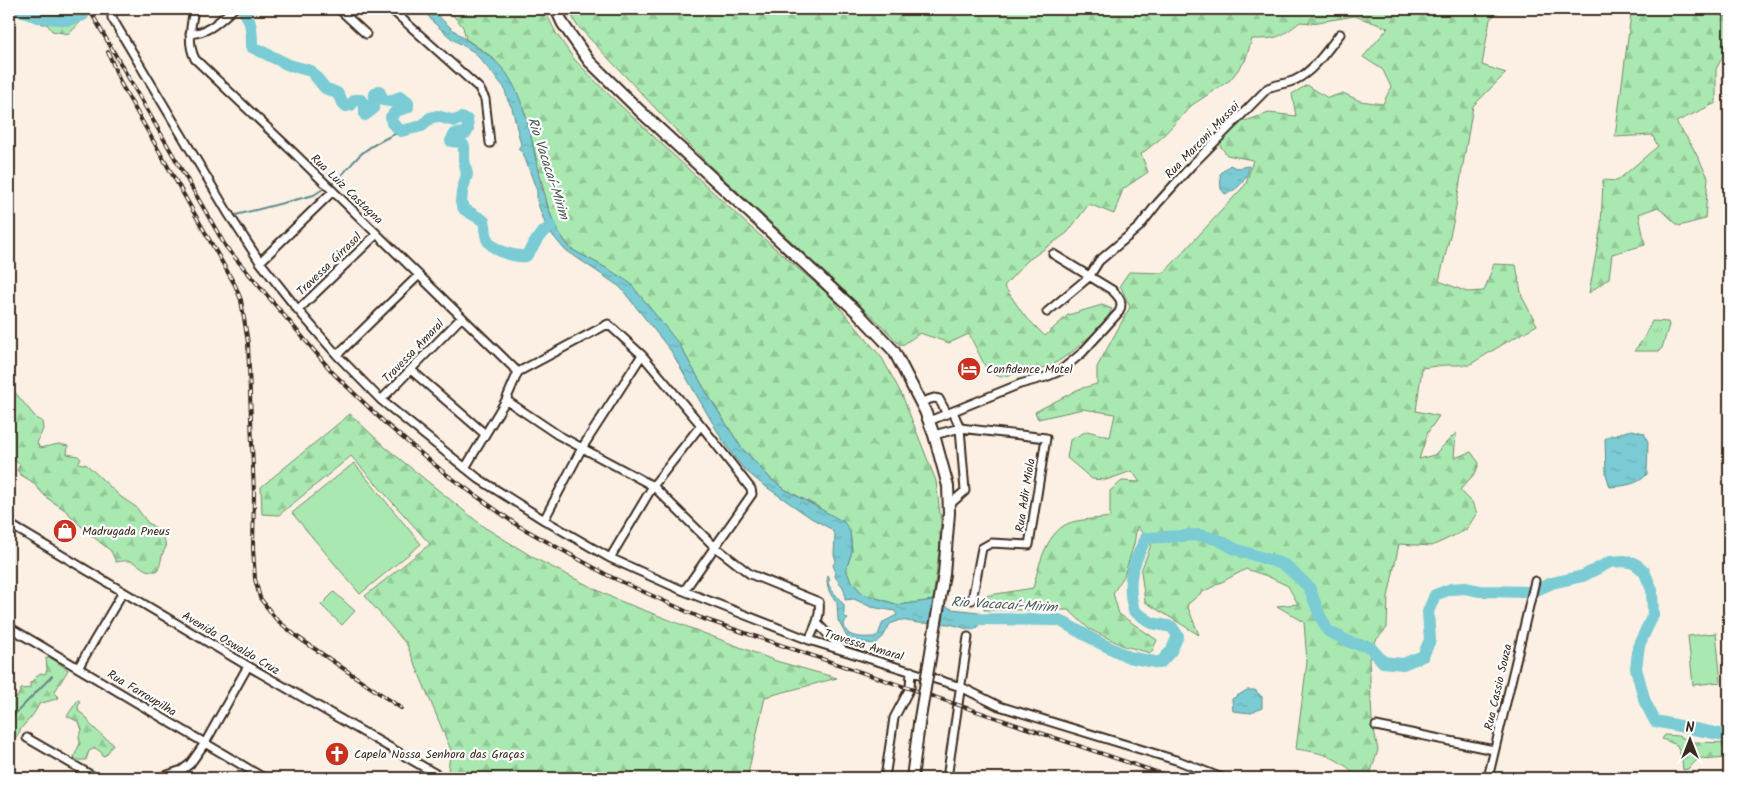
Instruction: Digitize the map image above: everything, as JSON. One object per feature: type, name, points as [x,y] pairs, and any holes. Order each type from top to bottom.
[{"type":"highway","points":[[556,9],[563,24],[589,61],[640,111],[857,312],[894,351],[921,402],[934,435],[948,486],[949,505],[944,574],[912,778]]},
{"type":"street","points":[[113,9],[112,18],[204,175],[260,262],[337,355],[381,400],[479,478],[544,520],[610,558],[684,591],[809,640]]},
{"type":"street","name":"Rua Luiz Castagna","points":[[194,9],[190,34],[192,52],[195,59],[518,372]]},
{"type":"street","points":[[190,34],[205,32],[233,9]]},
{"type":"street","points":[[338,9],[366,34]]},
{"type":"street","points":[[391,9],[479,88],[485,99],[490,143]]},
{"type":"street","name":"Rua Marconi Mussoi","points":[[1047,312],[1089,276],[1100,261],[1139,228],[1157,204],[1191,166],[1268,88],[1276,84],[1292,81],[1307,73],[1340,34]]},
{"type":"street","points":[[260,262],[333,191]]},
{"type":"street","name":"Travessa Girrasol","points":[[298,310],[376,234]]},
{"type":"street","points":[[929,421],[1020,384],[1060,371],[1082,353],[1119,312],[1122,307],[1120,298],[1112,290],[1053,254]]},
{"type":"street","points":[[337,355],[419,275]]},
{"type":"street","name":"Travessa Amaral","points":[[381,400],[462,317]]},
{"type":"street","points":[[465,468],[506,400],[518,372],[608,324],[642,355],[748,484],[752,494],[684,591]]},
{"type":"street","points":[[544,520],[582,448],[642,355]]},
{"type":"street","points":[[411,370],[485,434]]},
{"type":"street","points":[[921,402],[934,398],[939,399],[960,428],[965,491],[949,505]]},
{"type":"street","name":"Travessa Amaral","points":[[506,400],[558,435],[653,486],[714,546],[750,574],[819,602],[820,611],[817,623],[809,640],[961,687],[998,706],[1179,761],[1222,778]]},
{"type":"street","points":[[610,558],[653,486],[701,425]]},
{"type":"street","points":[[934,435],[960,428]]},
{"type":"street","name":"Rua Adir Miola","points":[[960,428],[1046,438],[1028,545],[991,543],[982,548],[972,600]]},
{"type":"street","name":"Avenida Oswaldo Cruz","points":[[9,524],[248,666],[443,778]]},
{"type":"street","name":"Rua Cassio Souza","points":[[1488,778],[1535,582]]},
{"type":"street","points":[[78,668],[123,592]]},
{"type":"street","points":[[817,623],[843,650]]},
{"type":"street","name":"Rua Farroupilha","points":[[9,627],[264,778]]},
{"type":"street","points":[[947,778],[968,637]]},
{"type":"street","points":[[159,778],[186,767],[205,743],[248,666]]},
{"type":"street","points":[[885,778],[894,718],[910,688],[911,672]]},
{"type":"street","points":[[1376,726],[1494,750]]},
{"type":"street","points":[[27,738],[96,778]]},
{"type":"green space","points":[[9,9],[78,10],[82,13],[83,19],[69,34],[52,31],[47,24],[42,24],[35,16],[31,19],[14,15],[9,18]]},
{"type":"green space","points":[[441,9],[544,9],[556,33],[574,59],[604,90],[747,224],[830,296],[882,358],[902,395],[936,481],[941,521],[933,600],[899,605],[863,594],[851,581],[846,570],[852,551],[850,531],[817,506],[786,490],[771,479],[741,447],[679,344],[610,270],[571,249],[555,227],[546,200],[526,115],[507,75],[492,57],[466,39],[463,27],[451,13],[444,14]]},
{"type":"green space","points":[[569,9],[1502,9],[1490,19],[1482,65],[1506,73],[1473,106],[1453,223],[1439,281],[1467,292],[1484,291],[1494,264],[1516,265],[1522,297],[1537,325],[1469,365],[1444,365],[1422,368],[1416,411],[1439,416],[1428,432],[1419,459],[1434,455],[1456,433],[1454,458],[1471,452],[1479,463],[1476,472],[1460,490],[1472,502],[1477,513],[1466,530],[1432,546],[1399,544],[1388,597],[1387,628],[1376,640],[1369,659],[1372,720],[1378,750],[1369,778],[1351,778],[1351,770],[1331,757],[1296,749],[1307,662],[1304,622],[1277,606],[1298,604],[1288,586],[1267,576],[1246,569],[1201,593],[1187,605],[1199,635],[1145,602],[1141,571],[1151,545],[1137,526],[1134,544],[1124,576],[1113,593],[1119,614],[1157,640],[1151,653],[1124,646],[1089,629],[1069,610],[984,610],[984,596],[1033,588],[1044,552],[1048,543],[1059,529],[1076,521],[1110,517],[1110,491],[1122,481],[1140,482],[1132,471],[1106,480],[1092,479],[1067,458],[1070,440],[1087,431],[1110,437],[1115,414],[1083,409],[1038,419],[1035,412],[1079,389],[1097,384],[1097,367],[1130,307],[1120,285],[1129,272],[1164,273],[1246,184],[1253,160],[1227,155],[1218,143],[1242,122],[1269,113],[1296,116],[1292,94],[1307,85],[1328,98],[1343,93],[1360,101],[1383,104],[1391,87],[1383,70],[1363,57],[1388,28],[1355,16],[1312,23],[1300,22],[1278,36],[1267,39],[1252,39],[1245,61],[1230,80],[1192,105],[1159,140],[1141,154],[1148,172],[1123,189],[1114,214],[1089,204],[1067,233],[1027,261],[1004,286],[1023,314],[1045,336],[1068,315],[1102,305],[1112,309],[1104,324],[1072,352],[1051,366],[1001,377],[988,372],[969,334],[949,343],[920,333],[901,346],[878,322],[708,164],[576,24]]},
{"type":"green space","points":[[1613,9],[1691,9],[1729,17],[1728,47],[1716,69],[1716,103],[1676,122],[1691,144],[1708,177],[1705,219],[1679,226],[1658,207],[1639,214],[1645,245],[1612,254],[1609,278],[1589,293],[1601,226],[1603,180],[1617,181],[1658,146],[1652,135],[1615,137],[1631,14]]},
{"type":"green space","points":[[1652,321],[1668,322],[1669,325],[1662,348],[1659,351],[1634,351],[1643,340]]},
{"type":"green space","points":[[9,385],[37,419],[42,421],[43,429],[37,443],[40,448],[59,444],[68,446],[67,454],[78,456],[81,459],[78,463],[87,465],[121,497],[136,507],[147,522],[163,533],[166,547],[157,571],[146,570],[131,561],[116,562],[111,551],[86,531],[65,510],[47,498],[31,481],[17,470],[20,465],[9,455]]},
{"type":"green space","points":[[350,414],[385,447],[484,527],[536,559],[615,599],[776,661],[837,678],[765,697],[747,778],[462,778],[448,770],[451,750],[407,645],[365,596],[430,544],[351,456],[279,515],[262,514],[261,487]]},
{"type":"green space","points":[[354,463],[421,544],[360,594],[292,513]]},
{"type":"green space","points":[[334,592],[355,611],[342,625],[321,605]]},
{"type":"green space","points":[[1716,633],[1721,682],[1693,685],[1688,636]]},
{"type":"green space","points":[[46,658],[51,658],[68,670],[54,693],[59,698],[39,704],[16,737],[9,739],[9,695],[17,698],[21,689],[30,688],[30,683],[40,673],[45,674],[47,670]]},
{"type":"green space","points":[[78,700],[80,701],[79,712],[113,744],[106,755],[103,756],[95,748],[89,751],[86,760],[77,760],[74,757],[80,743],[79,736],[82,730],[79,722],[67,716]]},
{"type":"green space","points":[[1665,735],[1678,736],[1694,742],[1729,743],[1729,758],[1699,758],[1688,769],[1683,770],[1677,745],[1662,739]]},
{"type":"water","name":"Rio Vacacaí-Mirim","points":[[423,9],[432,9],[466,40],[496,61],[507,74],[518,94],[526,117],[548,209],[558,230],[571,249],[630,283],[679,344],[741,447],[771,479],[786,490],[844,522],[850,531],[852,551],[846,570],[851,581],[863,594],[899,605],[933,600],[952,609],[979,612],[978,627],[971,630],[950,624],[918,623],[901,620],[890,624],[883,637],[875,644],[849,641],[838,620],[837,602],[829,590],[827,583],[828,575],[830,579],[828,583],[831,589],[844,605],[844,616],[848,619],[844,623],[845,628],[851,635],[876,637],[883,622],[897,615],[895,611],[871,607],[854,599],[845,600],[843,588],[835,576],[833,565],[836,560],[834,555],[835,535],[831,529],[811,518],[745,470],[723,441],[671,351],[620,287],[564,249],[550,232],[545,232],[546,226],[537,201],[537,191],[523,153],[518,149],[521,145],[512,108],[504,87],[474,52],[452,39],[433,22]]},
{"type":"water","points":[[1230,165],[1236,168],[1249,166],[1247,175],[1242,183],[1234,190],[1225,194],[1221,189],[1220,174]]},
{"type":"water","points":[[1632,430],[1644,433],[1648,442],[1647,474],[1635,483],[1610,487],[1606,474],[1605,439],[1611,435],[1615,436]]},
{"type":"water","points":[[1247,690],[1255,690],[1262,697],[1262,708],[1251,713],[1233,711],[1232,699]]},
{"type":"waterway","points":[[15,9],[38,17],[68,20],[83,15]]},
{"type":"waterway","points":[[60,9],[68,20]]},
{"type":"waterway","points":[[242,9],[250,22],[252,47],[289,65],[311,71],[325,88],[337,93],[345,106],[351,105],[355,100],[361,100],[365,105],[365,115],[373,109],[375,94],[379,91],[383,100],[390,101],[401,97],[408,102],[408,107],[396,111],[391,117],[392,123],[401,131],[422,126],[430,118],[437,116],[455,121],[461,118],[467,120],[468,130],[466,133],[455,134],[451,141],[461,142],[464,146],[467,174],[461,202],[464,209],[484,221],[487,239],[491,245],[511,255],[526,256],[541,234],[551,226]]},
{"type":"waterway","points":[[330,185],[369,148],[404,130]]},
{"type":"waterway","points":[[236,215],[314,195],[326,187]]},
{"type":"waterway","name":"Rio Vacacaí-Mirim","points":[[963,617],[978,619],[1059,620],[1129,657],[1160,663],[1171,651],[1178,636],[1172,627],[1152,623],[1134,611],[1131,590],[1134,565],[1146,538],[1200,535],[1219,540],[1235,549],[1285,565],[1309,587],[1328,631],[1352,643],[1370,647],[1383,662],[1403,664],[1423,656],[1430,640],[1428,612],[1435,595],[1451,589],[1465,588],[1480,591],[1532,592],[1552,583],[1583,576],[1610,562],[1624,561],[1634,563],[1644,571],[1652,590],[1653,615],[1639,645],[1636,668],[1645,702],[1655,721],[1729,736]]},
{"type":"waterway","points":[[9,720],[52,676]]},
{"type":"waterway","points":[[509,778],[510,774]]},
{"type":"railway","points":[[89,9],[226,247],[334,374],[385,423],[447,475],[517,525],[609,576],[701,618],[1174,778]]},
{"type":"railway","points":[[108,52],[121,84],[235,285],[241,300],[248,343],[254,494],[253,548],[255,579],[260,598],[276,619],[296,636],[401,708]]},
{"type":"place","name":"Confidence Motel","points":[[969,369]]},
{"type":"place","name":"Madrugada Pneus","points":[[65,531]]},
{"type":"place","name":"Capela Nossa Senhora das Graças","points":[[337,754]]}]
